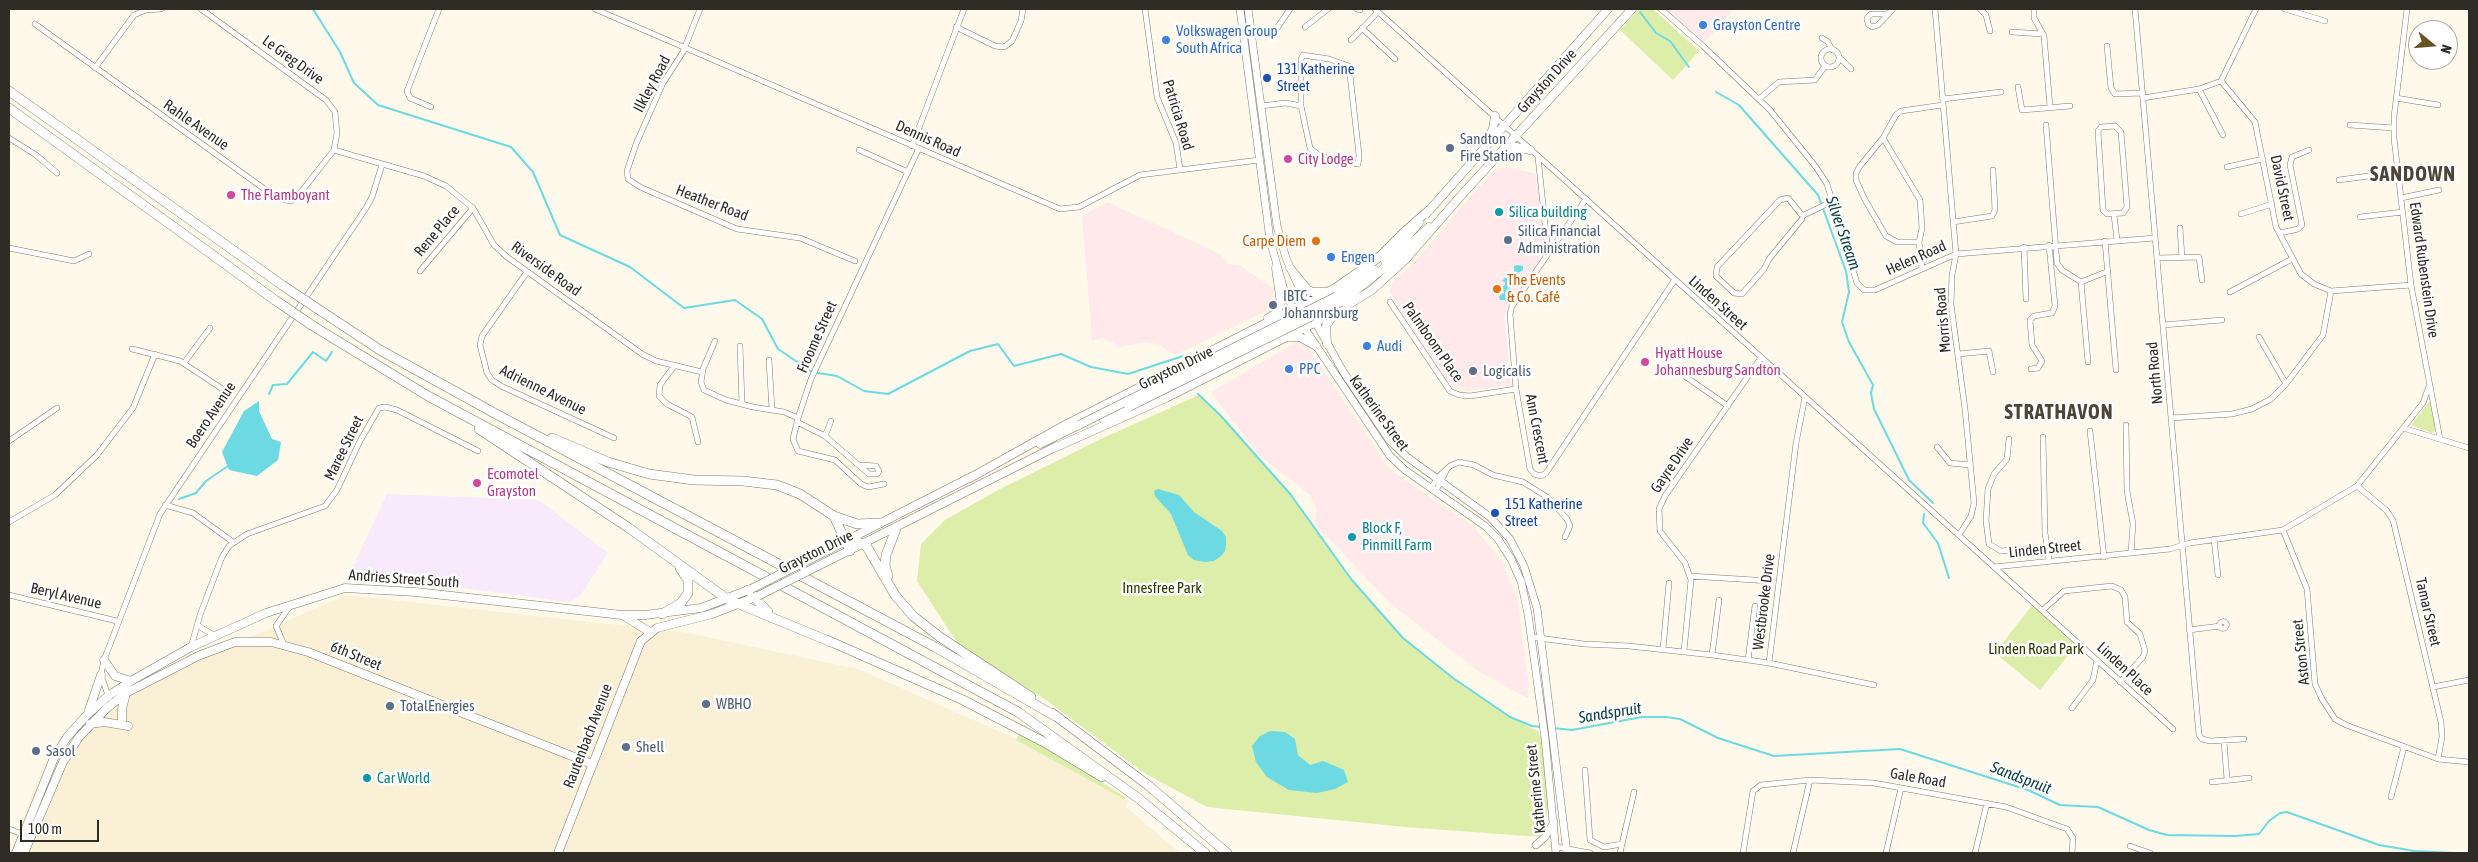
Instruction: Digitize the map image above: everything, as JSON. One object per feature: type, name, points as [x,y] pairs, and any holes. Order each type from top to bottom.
[{"type":"highway","points":[[9,91],[282,285],[380,350],[496,414],[935,647],[1055,716]]},
{"type":"highway","points":[[9,108],[313,326],[428,396],[630,528],[727,598],[935,687],[994,716],[1138,798]]},
{"type":"highway","points":[[428,396],[1018,712],[1138,798],[1204,853]]},
{"type":"highway","points":[[496,414],[622,466],[675,478],[768,483],[800,494],[834,516],[857,524],[880,524]]},
{"type":"highway","points":[[834,516],[850,551]]},
{"type":"highway","points":[[896,529],[886,555],[885,565],[893,586],[913,616]]},
{"type":"highway","points":[[846,541],[864,544],[895,595],[913,616],[940,637],[1020,688],[1149,786],[1226,853]]},
{"type":"highway","points":[[662,614],[681,603],[688,593],[688,580],[674,560]]},
{"type":"highway","points":[[752,593],[764,610],[831,642]]},
{"type":"main road","name":"Katherine Street","points":[[1240,9],[1270,240],[1276,268],[1294,310],[1384,448],[1405,470],[1478,519],[1504,546],[1521,581],[1542,718],[1557,851]]},
{"type":"main road","name":"Katherine Street","points":[[1248,9],[1277,226],[1290,268],[1315,322],[1327,344],[1390,440],[1407,457],[1481,509],[1510,539],[1524,566],[1532,588],[1542,638],[1567,850]]},
{"type":"main road","name":"Grayston Drive","points":[[662,614],[701,608],[727,598],[752,593],[850,551],[1054,448],[1129,407],[1341,302],[1369,282],[1407,244],[1429,210],[1608,9]]},
{"type":"main road","name":"Grayston Drive","points":[[650,632],[668,624],[704,616],[739,604],[752,593],[828,550],[1337,296],[1372,272],[1407,244],[1459,198],[1632,9]]},
{"type":"main road","points":[[1462,174],[1489,136],[1495,116]]},
{"type":"main road","points":[[1503,150],[1516,147],[1530,150]]},
{"type":"main road","points":[[1054,448],[1166,398],[1338,311],[1372,290],[1406,260],[1459,198]]},
{"type":"main road","points":[[970,478],[1065,425],[1330,291],[1377,259],[1429,210]]},
{"type":"main road","points":[[1222,346],[1268,318],[1278,309],[1282,295],[1276,268]]},
{"type":"main road","points":[[1290,268],[1308,290],[1313,292],[1330,291]]},
{"type":"main road","points":[[1327,344],[1325,334],[1327,323],[1338,311]]},
{"type":"main road","points":[[1285,337],[1300,336],[1316,346]]},
{"type":"main road","name":"Andries Street South","points":[[110,700],[131,681],[191,647],[245,621],[335,590],[358,588],[622,615],[662,614]]},
{"type":"main road","points":[[622,615],[650,632]]},
{"type":"main road","name":"Rautenbach Avenue","points":[[558,853],[634,654],[641,641],[650,632]]},
{"type":"main road","name":"6th Street","points":[[110,700],[224,644],[258,640],[284,645],[592,764]]},
{"type":"main road","points":[[104,660],[115,676],[131,681]]},
{"type":"main road","points":[[86,716],[95,697],[101,675]]},
{"type":"main road","points":[[90,724],[104,722],[125,724],[122,708],[126,693]]},
{"type":"main road","points":[[24,853],[26,836],[54,758],[67,737],[86,716],[110,700]]},
{"type":"main road","points":[[16,853],[62,762],[110,700]]},
{"type":"main road","points":[[1536,845],[1545,837],[1554,822]]},
{"type":"street","points":[[95,68],[134,16],[146,10],[161,9]]},
{"type":"street","name":"Le Greg Drive","points":[[201,9],[329,102],[335,112],[337,121],[334,150]]},
{"type":"street","points":[[431,107],[410,98],[407,93],[439,9]]},
{"type":"street","name":"Dennis Road","points":[[595,9],[1060,209],[1079,207],[1137,176],[1259,160]]},
{"type":"street","name":"Ilkley Road","points":[[627,170],[636,144],[663,83],[685,47],[700,9]]},
{"type":"street","points":[[912,146],[964,9]]},
{"type":"street","points":[[956,27],[995,46],[1004,47],[1012,41],[1021,21],[1023,9]]},
{"type":"street","name":"Patricia Road","points":[[1145,9],[1156,90],[1176,143],[1180,169]]},
{"type":"street","points":[[1273,34],[1290,9]]},
{"type":"street","points":[[1305,27],[1328,9]]},
{"type":"street","points":[[1351,40],[1378,12],[1385,9]]},
{"type":"street","name":"Helen Road","points":[[1660,9],[1759,99],[1824,178],[1833,201],[1859,288],[1866,291],[1875,290],[1956,254],[2024,247],[2155,238]]},
{"type":"street","points":[[1888,14],[1893,9]]},
{"type":"street","name":"Morris Road","points":[[1935,9],[1956,254],[1950,298],[1958,354],[1974,506],[1971,516],[1958,535]]},
{"type":"street","points":[[1980,9],[1986,15],[1990,31]]},
{"type":"street","points":[[2034,9],[2034,18],[2043,34],[2050,108]]},
{"type":"street","name":"North Road","points":[[2135,9],[2199,735],[2204,741],[2224,741]]},
{"type":"street","points":[[2107,46],[2111,88],[2115,94],[2142,96],[2199,89],[2221,81],[2256,9]]},
{"type":"street","points":[[2285,9],[2325,21]]},
{"type":"street","name":"Edward Rubenstein Drive","points":[[2407,9],[2394,128],[2412,286],[2440,439]]},
{"type":"street","name":"Linden Street","points":[[1378,12],[1504,124],[1530,150],[1760,359],[1994,567],[2170,549],[2181,545]]},
{"type":"street","name":"Rahle Avenue","points":[[35,24],[282,200],[291,201],[297,197],[334,150]]},
{"type":"street","points":[[1362,28],[1395,59]]},
{"type":"street","points":[[2012,32],[2043,34]]},
{"type":"street","points":[[1822,38],[1828,42],[1832,50],[1851,69]]},
{"type":"street","points":[[1825,66],[1821,60],[1822,55],[1827,50],[1832,50]]},
{"type":"street","points":[[1313,56],[1348,65],[1360,155],[1359,163],[1338,161],[1316,155],[1310,148],[1301,106],[1302,57],[1313,56]]},
{"type":"street","points":[[1825,66],[1835,66],[1838,56]]},
{"type":"street","points":[[1759,99],[1779,82],[1815,80],[1825,66]]},
{"type":"street","name":"David Street","points":[[2221,81],[2252,118],[2280,234],[2292,259],[2305,278],[2331,291]]},
{"type":"street","points":[[2018,87],[2021,110],[2070,106]]},
{"type":"street","points":[[2199,89],[2223,135]]},
{"type":"street","points":[[1919,242],[1897,242],[1888,239],[1864,198],[1856,180],[1860,166],[1883,138],[1893,119],[1901,111],[2002,92]]},
{"type":"street","points":[[2396,98],[2438,105]]},
{"type":"street","points":[[1261,106],[1286,103],[1301,106]]},
{"type":"street","points":[[2046,125],[2059,267],[2081,282]]},
{"type":"street","points":[[2350,125],[2394,128]]},
{"type":"street","points":[[2115,126],[2121,132],[2126,207],[2123,213],[2114,214],[2107,214],[2103,210],[2097,135],[2101,127],[2115,126]]},
{"type":"street","points":[[9,138],[30,151],[57,173]]},
{"type":"street","points":[[1883,138],[1920,200],[1922,228],[1919,242],[1922,269]]},
{"type":"street","name":"Froome Street","points":[[884,484],[864,486],[835,460],[798,450],[793,440],[811,379],[919,148]]},
{"type":"street","name":"Riverside Road","points":[[334,150],[434,179],[446,186],[473,208],[498,249],[527,272],[642,354],[656,361],[702,372]]},
{"type":"street","points":[[859,150],[908,172]]},
{"type":"street","points":[[2280,234],[2298,229],[2302,224],[2290,165],[2292,157],[2308,150]]},
{"type":"street","points":[[1538,157],[1548,252]]},
{"type":"street","points":[[2227,167],[2263,159]]},
{"type":"street","name":"Boero Avenue","points":[[110,700],[101,675],[104,660],[150,536],[165,505],[366,208],[372,197],[382,165]]},
{"type":"street","name":"Heather Road","points":[[627,170],[628,179],[636,185],[731,227],[800,238],[855,261]]},
{"type":"street","points":[[1953,222],[1989,218],[1992,216],[1995,210],[1992,170]]},
{"type":"street","points":[[2339,180],[2398,172]]},
{"type":"street","points":[[2401,198],[2439,190]]},
{"type":"street","points":[[1802,216],[1788,198],[1780,200],[1717,267],[1716,276],[1734,293],[1742,294],[1764,269],[1769,259],[1802,216],[1833,201]]},
{"type":"street","name":"Ann Crescent","points":[[1586,199],[1558,236],[1512,306],[1510,314],[1516,389],[1530,469],[1534,474],[1543,475],[1674,281]]},
{"type":"street","points":[[2241,214],[2272,204]]},
{"type":"street","name":"Rene Place","points":[[420,271],[473,208]]},
{"type":"street","points":[[2360,218],[2403,212]]},
{"type":"street","points":[[2114,214],[2117,240]]},
{"type":"street","points":[[2180,228],[2182,258]]},
{"type":"street","points":[[1546,234],[1558,236]]},
{"type":"street","points":[[2105,241],[2106,272],[2116,370]]},
{"type":"street","points":[[2031,369],[2038,368],[2042,361],[2032,345],[2030,320],[2034,316],[2052,312],[2055,306],[2049,245]]},
{"type":"street","points":[[2024,247],[2026,299]]},
{"type":"street","points":[[9,248],[74,261],[89,254]]},
{"type":"street","points":[[2157,258],[2200,258],[2202,280]]},
{"type":"street","points":[[2230,292],[2292,259]]},
{"type":"street","name":"Adrienne Avenue","points":[[527,272],[482,336],[480,345],[487,374],[501,386],[614,438]]},
{"type":"street","points":[[2081,282],[2106,272]]},
{"type":"street","points":[[2081,282],[2088,362]]},
{"type":"street","points":[[2171,418],[2244,412],[2271,399],[2286,384],[2323,335],[2331,291],[2412,286]]},
{"type":"street","name":"Palmboom Place","points":[[1390,302],[1450,391],[1458,395],[1470,396],[1516,389]]},
{"type":"street","points":[[2163,325],[2222,320]]},
{"type":"street","points":[[184,363],[210,328]]},
{"type":"street","points":[[2259,337],[2286,384]]},
{"type":"street","points":[[715,341],[702,372],[702,386],[706,392],[742,404],[772,410],[798,420],[826,436],[860,465]]},
{"type":"street","points":[[740,346],[742,404]]},
{"type":"street","points":[[132,349],[184,363],[224,390]]},
{"type":"street","points":[[1958,354],[1989,351],[1993,372]]},
{"type":"street","points":[[9,522],[55,495],[97,456],[133,408],[155,354]]},
{"type":"street","name":"Gayre Drive","points":[[1684,651],[1690,595],[1690,576],[1683,559],[1660,531],[1659,509],[1664,496],[1760,359]]},
{"type":"street","points":[[769,360],[772,410]]},
{"type":"street","points":[[675,365],[660,386],[659,396],[667,404],[692,417],[698,442]]},
{"type":"street","points":[[1686,377],[1728,406]]},
{"type":"street","points":[[2181,545],[2284,530],[2357,486],[2423,403],[2429,386]]},
{"type":"street","name":"Westbrooke Drive","points":[[1531,637],[1584,644],[1684,651],[1769,663],[1797,434],[1805,397]]},
{"type":"street","name":"Maree Street","points":[[233,542],[257,530],[325,506],[337,490],[372,418],[382,407],[402,413],[478,451]]},
{"type":"street","points":[[9,441],[57,408]]},
{"type":"street","points":[[826,436],[831,421]]},
{"type":"street","points":[[2126,425],[2127,496],[2133,524],[2131,553]]},
{"type":"street","points":[[2403,428],[2469,448]]},
{"type":"street","points":[[2090,430],[2104,556]]},
{"type":"street","points":[[2043,437],[2049,560]]},
{"type":"street","points":[[2009,439],[2006,459],[1994,474],[1988,489],[1986,521],[1989,544],[2001,551],[2047,547]]},
{"type":"street","points":[[1937,447],[1950,463],[1970,465]]},
{"type":"street","points":[[1434,489],[1447,469],[1455,463],[1464,462],[1494,475],[1527,484],[1552,502],[1567,519],[1570,526],[1565,537]]},
{"type":"street","name":"Tamar Street","points":[[2357,486],[2386,510],[2393,520],[2442,729],[2438,759]]},
{"type":"street","points":[[165,505],[193,513],[233,542],[220,563],[197,625],[191,647]]},
{"type":"street","name":"Aston Street","points":[[2284,530],[2307,589],[2315,684],[2335,719],[2340,723],[2438,759],[2469,762]]},
{"type":"street","points":[[2214,539],[2218,575]]},
{"type":"street","name":"Linden Place","points":[[1994,567],[2172,729]]},
{"type":"street","points":[[1690,576],[1770,581]]},
{"type":"street","points":[[1663,649],[1669,583]]},
{"type":"street","points":[[2043,610],[2064,592],[2112,586],[2119,588],[2125,597],[2127,622],[2140,634],[2145,651],[2120,682]]},
{"type":"street","name":"Beryl Avenue","points":[[9,595],[117,621]]},
{"type":"street","points":[[1712,655],[1718,600]]},
{"type":"street","points":[[284,645],[276,626],[278,620],[292,604]]},
{"type":"street","points":[[1748,660],[1755,606]]},
{"type":"street","points":[[197,625],[215,636]]},
{"type":"street","points":[[2189,630],[2220,626]]},
{"type":"street","points":[[2072,708],[2093,680],[2097,660]]},
{"type":"street","points":[[1769,663],[1874,685]]},
{"type":"street","points":[[2433,687],[2469,680]]},
{"type":"street","points":[[2227,779],[2224,741],[2244,739]]},
{"type":"street","points":[[2391,797],[2404,747]]},
{"type":"street","points":[[1585,770],[1590,840],[1604,847],[1622,844]]},
{"type":"street","points":[[2212,782],[2249,778]]},
{"type":"street","points":[[1793,853],[1810,780]]},
{"type":"street","name":"Gale Road","points":[[1743,853],[1751,797],[1756,788],[1761,785],[1810,780],[1874,783],[2006,807],[2063,827],[2071,832],[2074,843],[2072,853]]},
{"type":"street","points":[[1886,853],[1901,788]]},
{"type":"street","points":[[1620,853],[1634,792]]},
{"type":"street","points":[[1975,853],[1987,803]]},
{"type":"street","points":[[9,829],[26,836]]},
{"type":"street","points":[[2130,846],[2150,853]]},
{"type":"street","points":[[1557,851],[1567,850],[1590,853]]},
{"type":"shaded area","points":[[1666,9],[1734,9],[1704,43]]},
{"type":"shaded area","points":[[1507,167],[1536,174],[1545,252],[1507,305],[1504,317],[1511,385],[1467,391],[1451,385],[1390,292],[1392,282],[1410,267],[1495,169]]},
{"type":"shaded area","points":[[1107,202],[1220,254],[1229,264],[1239,265],[1273,288],[1272,308],[1175,355],[1157,344],[1144,342],[1121,347],[1103,338],[1092,341],[1082,216]]},
{"type":"shaded area","points":[[1297,342],[1307,346],[1389,469],[1473,526],[1501,560],[1517,597],[1529,687],[1528,698],[1481,673],[1391,604],[1315,524],[1316,508],[1310,495],[1260,456],[1211,392]]},
{"type":"shaded area","points":[[387,494],[539,500],[608,553],[580,596],[569,602],[350,573]]},
{"type":"shaded area","points":[[346,595],[683,632],[858,669],[1019,740],[1128,800],[1127,808],[1180,853],[10,853],[44,763],[102,702]]},
{"type":"green space","points":[[1639,9],[1653,9],[1699,51],[1673,80],[1620,30]]},
{"type":"green space","name":"Innesfree Park","points":[[1199,395],[1221,416],[1291,495],[1351,579],[1403,638],[1453,679],[1510,717],[1538,731],[1542,740],[1548,809],[1541,837],[1405,827],[1207,807],[1146,774],[1046,700],[958,644],[917,581],[921,544],[945,520],[998,490],[1101,439]]},
{"type":"green space","points":[[2430,401],[2436,430],[2432,433],[2411,425]]},
{"type":"green space","name":"Linden Road Park","points":[[2032,605],[2076,646],[2040,690],[1995,653]]},
{"type":"green space","points":[[1019,733],[1065,759],[1125,797],[1124,799],[1016,740]]},
{"type":"water","points":[[1514,266],[1523,266],[1523,270],[1518,273],[1516,283],[1510,286],[1510,292],[1506,300],[1500,300],[1499,296],[1504,293],[1503,286],[1505,285],[1505,282],[1502,281],[1505,278],[1514,278]]},
{"type":"water","points":[[259,401],[259,411],[272,439],[281,442],[278,460],[257,476],[229,470],[222,452],[244,411]]},
{"type":"water","points":[[1158,489],[1179,495],[1194,512],[1222,531],[1226,537],[1226,544],[1225,551],[1221,556],[1214,561],[1205,562],[1194,560],[1188,555],[1171,514],[1155,496],[1154,491]]},
{"type":"water","points":[[1270,731],[1285,732],[1295,739],[1298,755],[1310,765],[1323,761],[1344,770],[1348,782],[1335,789],[1317,793],[1289,790],[1267,777],[1256,762],[1252,746],[1260,736]]},
{"type":"waterway","points":[[313,9],[340,52],[354,83],[378,105],[511,147],[533,172],[560,235],[630,267],[684,308],[735,300],[762,319],[778,349],[812,372],[837,376],[864,391],[888,394],[970,351],[998,344],[1014,366],[1061,354],[1091,367],[1128,374],[1183,356]]},
{"type":"waterway","name":"Silver Stream","points":[[1640,12],[1656,33],[1670,41],[1689,67]]},
{"type":"waterway","name":"Silver Stream","points":[[1716,92],[1739,105],[1818,195],[1846,271],[1849,292],[1842,322],[1849,342],[1873,385],[1871,393],[1874,409],[1909,480],[1933,503]]},
{"type":"waterway","points":[[269,394],[273,385],[287,384],[313,352],[326,361],[332,352]]},
{"type":"waterway","points":[[1198,394],[1221,416],[1291,495],[1351,579],[1403,638],[1453,678],[1510,717],[1532,726],[1541,727]]},
{"type":"waterway","points":[[179,499],[196,493],[206,481],[228,466]]},
{"type":"waterway","points":[[1924,514],[1923,523],[1938,543],[1949,578]]},
{"type":"waterway","name":"Sandspruit","points":[[1553,728],[1572,730],[1642,717],[1666,717],[1680,719],[1718,738],[1774,756],[1900,749],[2028,790],[2060,805],[2098,807],[2149,830],[2167,835],[2235,836],[2259,834],[2269,821],[2280,813],[2287,812],[2379,845],[2414,851],[2453,853]]},
{"type":"place","name":"Grayston Centre","points":[[1703,25]]},
{"type":"place","name":"Volkswagen Group South Africa","points":[[1166,40]]},
{"type":"place","name":"131 Katherine Street","points":[[1267,78]]},
{"type":"place","name":"Sandton Fire Station","points":[[1450,148]]},
{"type":"place","name":"City Lodge","points":[[1288,159]]},
{"type":"place","name":"The Flamboyant","points":[[231,195]]},
{"type":"place","name":"Silica building","points":[[1499,212]]},
{"type":"place","name":"Silica Financial Administration","points":[[1508,240]]},
{"type":"place","name":"Carpe Diem","points":[[1316,241]]},
{"type":"place","name":"Engen","points":[[1331,257]]},
{"type":"place","name":"The Events & Co. Café","points":[[1497,289]]},
{"type":"place","name":"IBTC - Johannrsburg","points":[[1273,305]]},
{"type":"place","name":"Audi","points":[[1367,346]]},
{"type":"place","name":"Hyatt House Johannesburg Sandton","points":[[1645,362]]},
{"type":"place","name":"PPC","points":[[1289,369]]},
{"type":"place","name":"Logicalis","points":[[1473,371]]},
{"type":"place","name":"Ecomotel Grayston","points":[[477,483]]},
{"type":"place","name":"151 Katherine Street","points":[[1495,513]]},
{"type":"place","name":"Block F, Pinmill Farm","points":[[1352,537]]},
{"type":"place","name":"WBHO","points":[[706,704]]},
{"type":"place","name":"TotalEnergies","points":[[390,706]]},
{"type":"place","name":"Shell","points":[[626,747]]},
{"type":"place","name":"Sasol","points":[[36,751]]},
{"type":"place","name":"Car World","points":[[367,778]]},
{"type":"district","name":"SANDOWN","points":[[2413,175]]},
{"type":"district","name":"STRATHAVON","points":[[2059,413]]}]
